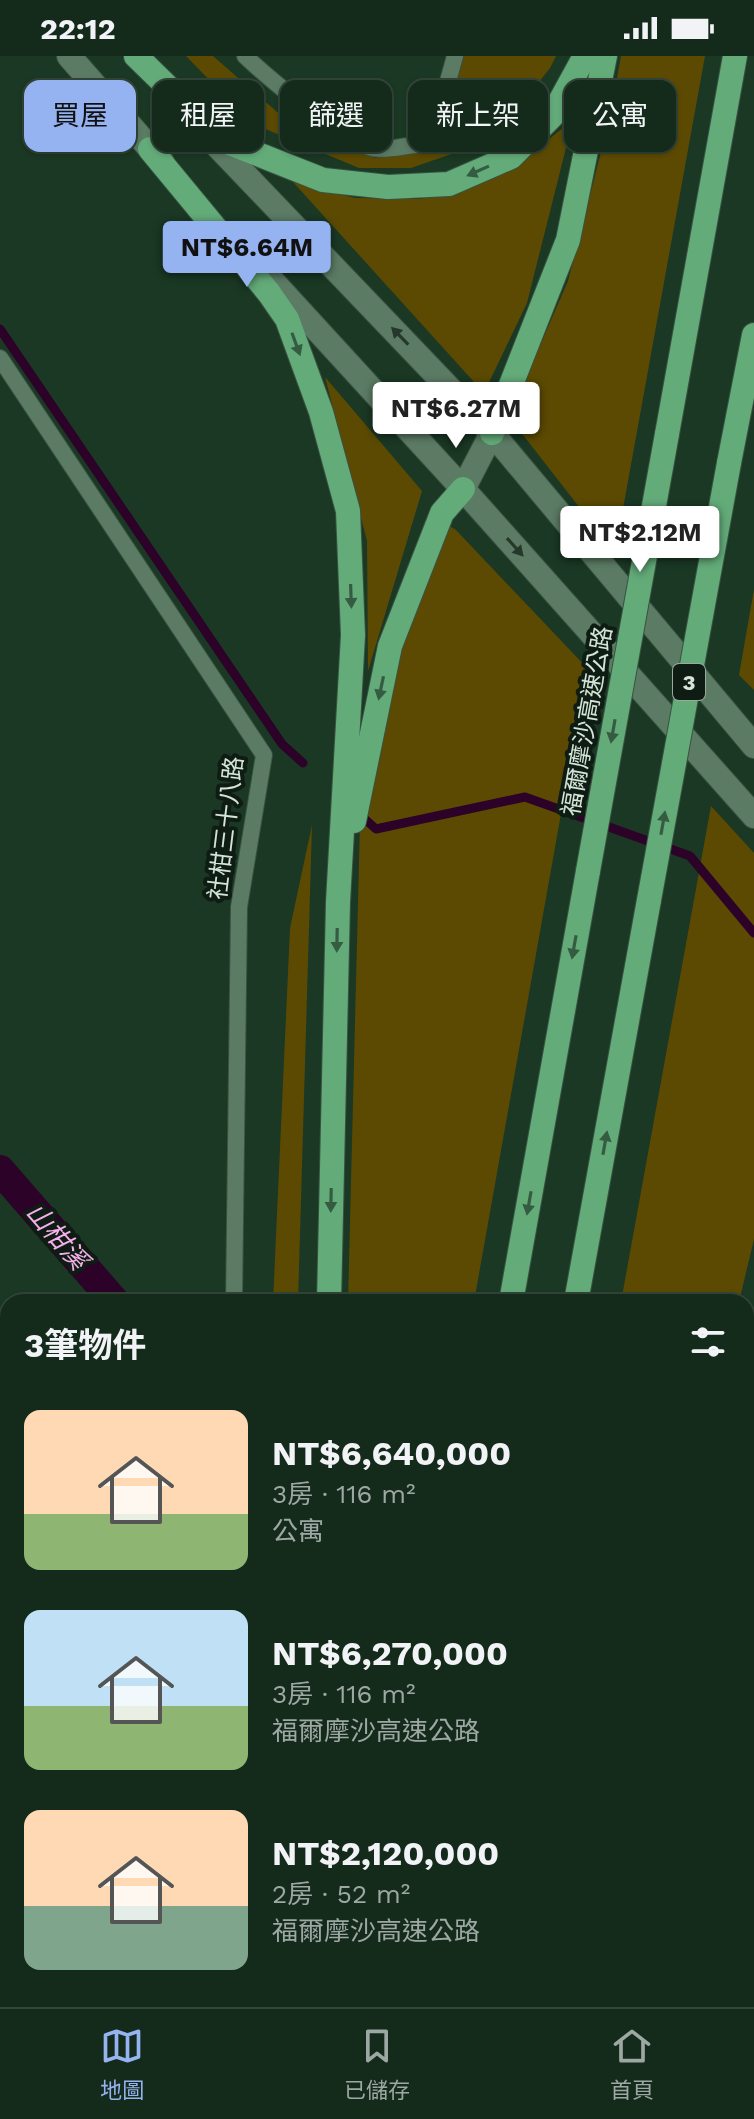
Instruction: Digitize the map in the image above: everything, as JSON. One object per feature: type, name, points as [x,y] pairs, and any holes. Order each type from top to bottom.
[{"type":"highway","points":[[134,56],[222,140],[323,180],[388,187],[449,184],[511,157],[552,116],[585,56]]},
{"type":"highway","points":[[492,433],[568,240],[605,56]]},
{"type":"highway","name":"福爾摩沙高速公路","points":[[512,1294],[735,56]]},
{"type":"highway","points":[[150,149],[287,319],[321,412],[348,511],[353,635],[338,902],[329,1294]]},
{"type":"highway","name":"3","points":[[577,1294],[754,335]]},
{"type":"highway","points":[[338,902],[390,646],[442,513],[463,489]]},
{"type":"main road","points":[[69,56],[150,149],[463,489],[754,816]]},
{"type":"main road","points":[[134,56],[492,433],[754,746]]},
{"type":"main road","points":[[463,489],[492,433]]},
{"type":"lane","points":[[245,56],[339,130],[372,148],[416,145],[441,106],[455,56]]},
{"type":"lane","name":"社柑三十八路","points":[[0,358],[264,755],[239,907],[234,1294]]},
{"type":"shaded area","points":[[186,56],[213,56],[240,80],[209,80]]},
{"type":"shaded area","points":[[463,56],[556,56],[541,80],[452,80]]},
{"type":"shaded area","points":[[621,56],[705,56],[615,553],[509,417],[568,281],[601,152],[676,152],[676,80],[617,80]]},
{"type":"shaded area","points":[[264,101],[280,115],[280,135],[264,128]]},
{"type":"shaded area","points":[[564,127],[565,152],[527,303],[484,393],[293,182],[355,198],[419,199],[469,189],[515,166],[533,152],[548,152],[548,140]]},
{"type":"shaded area","points":[[408,148],[408,152],[457,152],[411,168],[359,168],[321,152],[360,152],[375,158]]},
{"type":"shaded area","points":[[325,377],[422,491],[368,671],[367,541]]},
{"type":"shaded area","points":[[448,525],[587,668],[475,1294],[348,1294],[360,822],[393,672]]},
{"type":"shaded area","points":[[754,589],[754,690],[739,675]]},
{"type":"shaded area","points":[[711,806],[754,853],[754,1239],[741,1294],[622,1294]]},
{"type":"shaded area","points":[[312,825],[298,1294],[273,1294],[290,928]]},
{"type":"waterway","points":[[0,329],[282,744],[303,763]]},
{"type":"waterway","points":[[357,812],[376,829],[525,797],[690,856],[754,933]]},
{"type":"waterway","name":"山柑溪","points":[[0,1170],[108,1294]]}]
